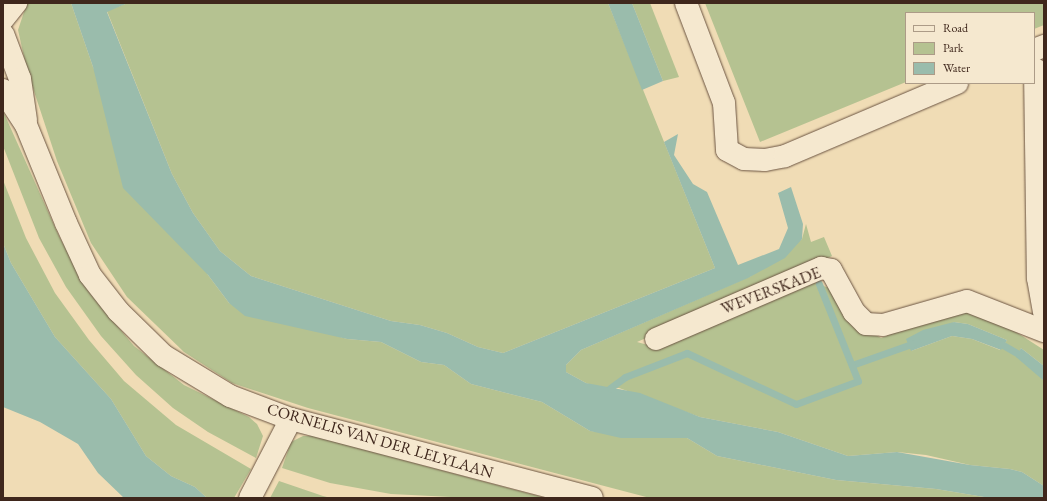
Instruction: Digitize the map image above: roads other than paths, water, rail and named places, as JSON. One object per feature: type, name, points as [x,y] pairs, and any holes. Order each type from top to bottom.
[{"type":"street","points":[[3,19],[16,3]]},
{"type":"street","points":[[686,3],[724,104],[727,150],[744,159],[765,160],[785,156],[955,84]]},
{"type":"street","name":"CORNELIS VAN DER LELYLAAN","points":[[3,34],[20,79],[26,125]]},
{"type":"street","points":[[1035,59],[1044,46]]},
{"type":"street","points":[[1034,84],[1038,278],[1044,311]]},
{"type":"street","name":"CORNELIS VAN DER LELYLAAN","points":[[3,90],[26,125],[66,223],[90,275],[118,311],[164,356],[230,396],[291,419],[592,498]]},
{"type":"street","name":"WEVERSKADE","points":[[656,339],[821,268],[831,270],[854,312],[866,324],[883,325],[967,301],[1044,331]]},
{"type":"street","points":[[250,498],[291,419]]},
{"type":"water","points":[[71,3],[128,3],[107,12],[172,174],[193,213],[220,251],[251,276],[391,321],[420,325],[447,333],[478,347],[503,353],[715,268],[664,142],[678,134],[674,155],[693,184],[707,192],[738,265],[779,249],[788,228],[778,193],[791,187],[803,224],[802,239],[785,258],[748,278],[581,350],[566,365],[566,372],[586,383],[640,393],[700,417],[778,432],[848,456],[897,452],[970,465],[1010,469],[1022,472],[1044,486],[1044,498],[990,498],[936,489],[836,480],[717,456],[687,438],[621,438],[590,431],[542,402],[471,384],[444,365],[421,362],[381,342],[347,339],[245,316],[229,303],[208,275],[123,188],[93,67]]},
{"type":"water","points":[[608,3],[632,3],[663,81],[642,90]]},
{"type":"water","points":[[3,243],[11,263],[55,337],[111,399],[146,456],[171,476],[195,487],[207,498],[124,498],[98,473],[78,444],[40,422],[3,407]]},
{"type":"water","points":[[954,322],[968,324],[1007,340],[1001,350],[972,339],[952,336],[911,351],[906,339],[923,330]]},
{"type":"water","points":[[1021,348],[1044,366],[1044,381],[1016,357]]},
{"type":"waterway","points":[[610,388],[625,377],[687,353],[796,404],[858,381],[819,284]]},
{"type":"waterway","points":[[996,341],[1025,358]]},
{"type":"waterway","points":[[852,365],[917,342]]}]
